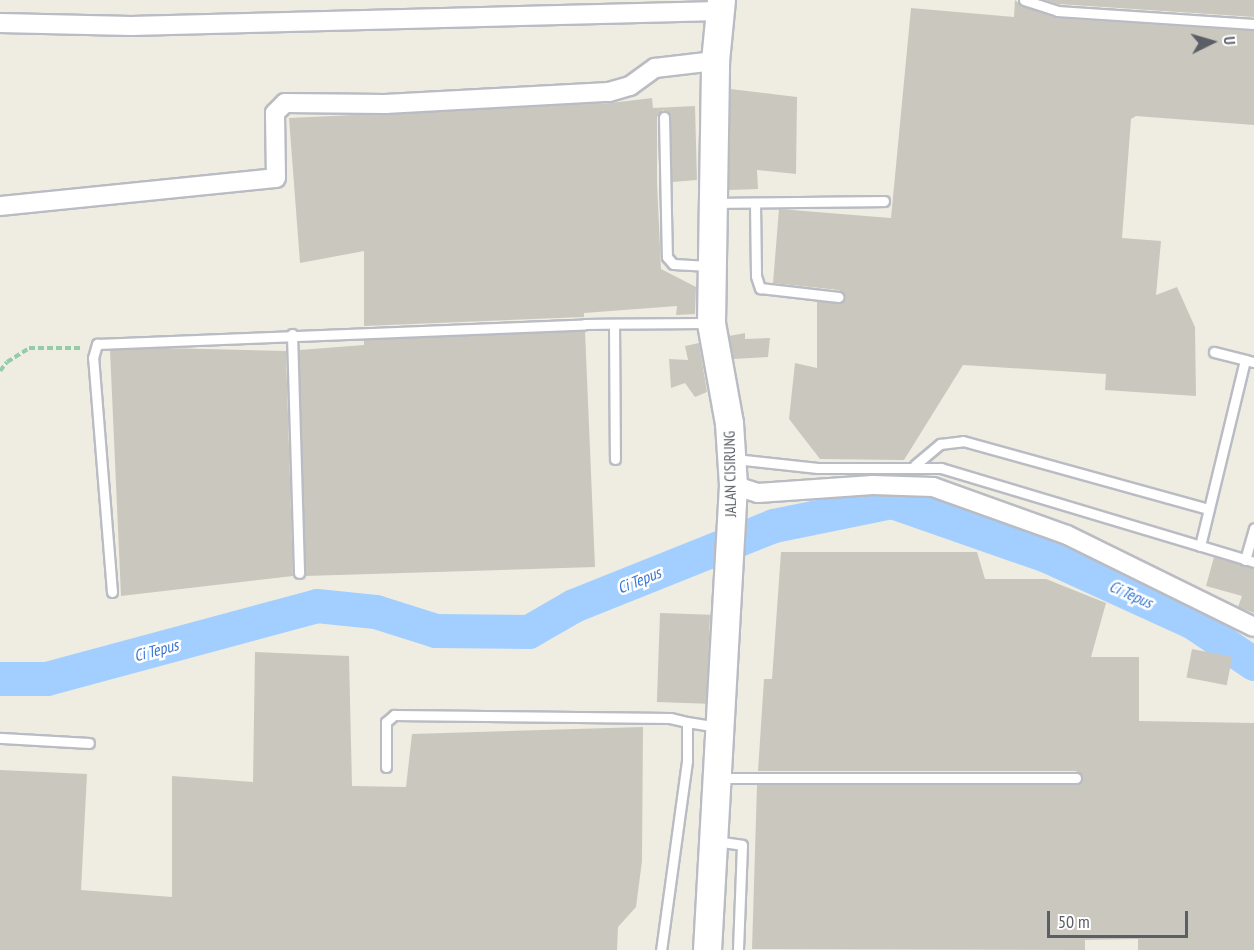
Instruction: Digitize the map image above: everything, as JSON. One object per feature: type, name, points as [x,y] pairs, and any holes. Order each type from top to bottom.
[{"type":"main road","name":"JALAN CISIRUNG","points":[[707,950],[719,778],[732,484],[711,323],[709,266],[715,61],[721,6]]},
{"type":"street","points":[[0,23],[131,26],[721,6]]},
{"type":"street","points":[[0,206],[276,178],[275,113],[285,103],[385,104],[609,92],[630,86],[656,68],[715,61]]},
{"type":"street","points":[[732,484],[758,493],[873,485],[933,487],[1067,535],[1254,627]]},
{"type":"lane","points":[[1024,0],[1057,11],[1254,24]]},
{"type":"lane","points":[[664,117],[667,256],[673,264],[709,266]]},
{"type":"lane","points":[[711,204],[884,201]]},
{"type":"lane","points":[[754,203],[760,288],[838,297]]},
{"type":"lane","points":[[112,592],[93,348],[110,341],[614,324],[711,323]]},
{"type":"lane","points":[[614,324],[615,459]]},
{"type":"lane","points":[[292,334],[299,573]]},
{"type":"lane","points":[[1200,546],[1250,361],[1214,352]]},
{"type":"lane","points":[[915,465],[940,444],[963,441],[1209,509]]},
{"type":"lane","points":[[732,484],[818,468],[915,465],[974,476],[1250,561],[1254,528]]},
{"type":"lane","points":[[386,767],[386,722],[394,715],[670,718],[720,728]]},
{"type":"lane","points":[[661,950],[687,760],[687,722]]},
{"type":"lane","points":[[0,738],[89,743]]},
{"type":"lane","points":[[719,778],[1076,778]]},
{"type":"lane","points":[[715,841],[742,845],[738,950]]},
{"type":"path","points":[[0,371],[7,362],[29,348],[93,348]]},
{"type":"building","points":[[1015,0],[1022,6],[1056,18],[1254,31],[1254,125],[1136,116],[1131,119],[1122,238],[1161,241],[1156,295],[1177,287],[1195,327],[1196,396],[1105,390],[1106,374],[963,365],[904,460],[820,459],[789,419],[795,363],[817,368],[817,301],[840,303],[844,295],[839,290],[773,283],[779,209],[891,218],[911,8],[1014,17]]},
{"type":"building","points":[[1045,0],[1254,0],[1254,17],[1058,4]]},
{"type":"building","points":[[730,89],[797,97],[796,174],[757,170],[758,189],[729,190]]},
{"type":"building","points":[[652,98],[653,108],[695,106],[697,180],[672,182],[671,117],[663,110],[657,117],[657,183],[661,269],[696,287],[695,314],[676,315],[677,306],[584,313],[584,317],[364,326],[364,251],[300,263],[289,118],[610,103]]},
{"type":"building","points":[[585,331],[595,567],[305,576],[299,350],[364,345],[364,340]]},
{"type":"building","points":[[745,333],[745,339],[770,338],[768,357],[733,359],[729,336]]},
{"type":"building","points":[[699,343],[707,392],[695,397],[685,383],[671,388],[669,359],[688,360],[685,346]]},
{"type":"building","points":[[165,348],[286,351],[293,576],[121,596],[110,350]]},
{"type":"building","points":[[781,552],[977,552],[985,579],[1046,579],[1106,603],[1091,657],[1139,657],[1139,721],[1254,723],[1254,950],[1138,950],[1138,939],[1085,940],[1085,950],[752,949],[757,785],[1076,785],[1083,779],[1076,771],[758,771],[764,679],[772,679]]},
{"type":"building","points":[[1214,557],[1254,569],[1254,613],[1238,607],[1242,596],[1206,586]]},
{"type":"building","points":[[660,613],[710,615],[707,704],[657,702]]},
{"type":"building","points":[[1192,649],[1232,657],[1227,685],[1186,677]]},
{"type":"building","points":[[255,652],[349,656],[352,786],[406,787],[412,734],[643,727],[642,861],[636,907],[618,927],[617,950],[0,950],[0,770],[87,774],[81,890],[172,897],[172,776],[253,782]]},
{"type":"waterway","name":"Ci Tepus","points":[[0,679],[47,679],[317,606],[376,612],[436,631],[529,632],[574,606],[774,526],[892,502],[1047,556],[1192,622],[1254,664]]}]
